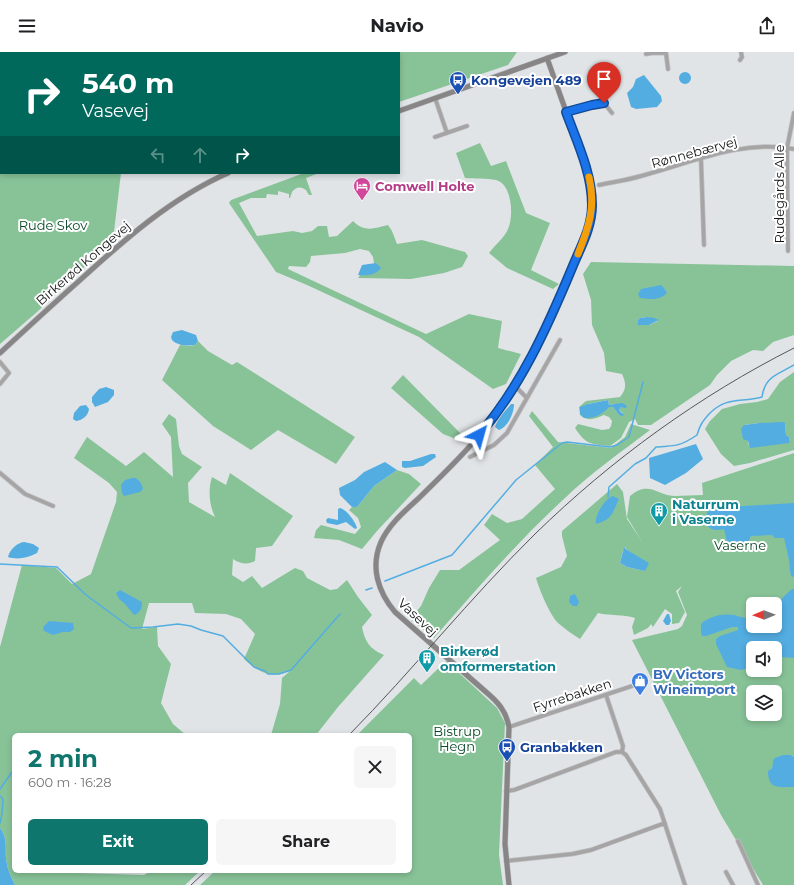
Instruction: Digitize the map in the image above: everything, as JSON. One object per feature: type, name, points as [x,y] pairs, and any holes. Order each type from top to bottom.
[{"type":"street","points":[[400,111],[565,52]]},
{"type":"street","points":[[646,54],[652,52],[666,53],[668,69]]},
{"type":"street","points":[[740,60],[742,57],[741,52]]},
{"type":"street","name":"Vasevej","points":[[509,885],[505,844],[509,727],[506,714],[499,704],[395,612],[389,605],[379,585],[376,563],[378,549],[388,529],[464,454],[487,426],[515,386],[537,348],[590,223],[592,207],[590,185],[584,162],[547,58]]},
{"type":"street","points":[[435,98],[447,133]]},
{"type":"street","points":[[566,112],[604,103],[612,113]]},
{"type":"street","name":"Rudegårds Alle","points":[[788,251],[787,148],[794,113]]},
{"type":"street","points":[[435,137],[468,126]]},
{"type":"street","name":"Rønnebærvej","points":[[599,185],[640,177],[728,151],[764,147],[787,148],[794,150]]},
{"type":"street","points":[[701,159],[704,245]]},
{"type":"street","name":"Birkerød Kongevej","points":[[0,353],[121,243],[161,212],[186,196],[226,174]]},
{"type":"street","points":[[470,457],[494,445],[500,440],[514,421],[560,340]]},
{"type":"street","points":[[0,362],[9,373],[0,384]]},
{"type":"street","points":[[515,386],[527,398]]},
{"type":"street","points":[[0,473],[25,494],[53,506]]},
{"type":"street","name":"Fyrrebakken","points":[[509,727],[641,683]]},
{"type":"street","points":[[606,695],[623,746],[622,752]]},
{"type":"street","points":[[506,791],[514,790],[616,752],[622,752],[626,755],[660,809],[685,885]]},
{"type":"street","points":[[506,861],[572,854],[591,850],[665,823]]},
{"type":"street","points":[[738,841],[758,885]]},
{"type":"street","points":[[726,872],[733,885]]},
{"type":"green space","name":"Rude Skov","points":[[400,52],[517,52],[508,65],[400,102]]},
{"type":"green space","points":[[480,143],[491,166],[506,161],[526,213],[550,223],[531,270],[559,284],[553,289],[507,268],[489,253],[507,232],[510,223],[511,209],[508,194],[501,183],[492,179],[465,178],[456,153]]},
{"type":"green space","name":"Rude Skov","points":[[0,174],[121,174],[113,240],[37,312],[0,344]]},
{"type":"green space","points":[[301,174],[316,174],[306,178],[312,195],[309,195],[306,190],[302,188],[298,188],[292,192],[290,198],[289,194],[278,191],[278,195],[267,194],[266,198],[251,198],[239,203],[257,236],[293,231],[302,233],[312,231],[318,226],[327,226],[329,237],[337,236],[353,221],[357,225],[370,229],[388,225],[397,244],[422,240],[465,252],[468,256],[462,267],[444,273],[411,279],[358,278],[361,274],[375,270],[373,257],[369,251],[360,249],[345,253],[311,256],[310,262],[306,267],[289,266],[288,269],[426,334],[469,314],[502,321],[498,348],[521,354],[506,384],[493,389],[419,337],[276,272],[229,203],[231,200]]},
{"type":"green space","points":[[591,262],[794,266],[794,335],[773,342],[763,351],[753,350],[731,361],[717,375],[710,385],[651,425],[638,425],[635,419],[629,422],[621,438],[610,446],[593,444],[586,441],[579,434],[575,428],[578,424],[602,430],[609,429],[612,421],[609,417],[604,415],[595,419],[586,419],[580,415],[579,407],[586,401],[620,397],[625,389],[625,383],[622,374],[606,371],[604,353],[592,325],[591,300],[583,274]],"holes":[[[647,317],[658,321],[649,325],[637,325],[640,318]],[[608,400],[609,405],[618,404],[621,407],[619,410],[623,413],[619,415],[613,407],[588,404]]]},
{"type":"green space","points":[[198,341],[208,351],[232,365],[237,362],[355,437],[336,464],[278,430],[251,450],[213,426],[162,380],[180,345],[195,345]]},
{"type":"green space","points":[[794,372],[794,450],[750,463],[734,466],[721,454],[705,429],[710,421],[722,409],[768,399],[780,382]],"holes":[[[759,423],[785,423],[786,435],[789,437],[790,442],[749,446],[744,425]]]},
{"type":"green space","points":[[403,375],[461,434],[456,439],[443,434],[391,388]]},
{"type":"green space","points":[[532,411],[558,442],[611,448],[625,437],[631,424],[650,430],[585,480],[548,514],[498,566],[434,638],[410,619],[421,606],[429,588],[440,570],[459,570],[500,540],[484,525],[492,514],[507,523],[522,519],[555,489],[535,465],[553,447],[529,416]]},
{"type":"green space","points":[[169,414],[176,419],[179,446],[182,454],[202,467],[188,483],[189,502],[215,517],[211,507],[210,497],[212,477],[226,485],[230,473],[293,516],[272,546],[256,548],[255,561],[244,563],[233,559],[232,575],[243,582],[252,576],[262,588],[295,568],[303,571],[307,578],[330,590],[337,589],[347,580],[372,615],[362,627],[365,637],[375,650],[384,655],[338,707],[318,733],[272,733],[280,704],[282,678],[290,671],[277,674],[266,673],[255,668],[244,659],[255,634],[241,619],[226,614],[195,613],[192,603],[149,603],[142,629],[157,627],[158,646],[171,664],[161,703],[173,724],[184,733],[12,733],[12,873],[144,875],[148,873],[198,873],[185,885],[15,885],[9,872],[6,859],[5,841],[3,832],[0,828],[0,647],[22,565],[56,568],[72,584],[91,574],[116,502],[117,492],[109,483],[74,458],[87,437],[126,466],[144,452],[173,477],[171,437],[162,424]]},
{"type":"green space","name":"Vaserne","points":[[794,453],[794,757],[791,755],[773,760],[773,766],[771,769],[779,787],[794,787],[794,885],[763,885],[721,815],[632,640],[678,629],[682,626],[687,615],[678,592],[682,586],[676,591],[685,612],[679,623],[672,624],[672,614],[665,609],[653,627],[651,624],[648,628],[634,635],[632,627],[635,618],[598,613],[580,639],[558,623],[555,619],[545,602],[536,578],[561,567],[567,556],[562,531],[617,484],[623,492],[627,519],[641,540],[627,517],[630,496],[642,489],[653,490],[674,496],[703,495],[702,483]],"holes":[[[625,547],[627,550],[645,571],[627,567],[620,563]]]},
{"type":"green space","points":[[397,470],[409,474],[421,484],[362,549],[339,540],[314,538],[316,530],[321,525],[355,534],[361,527],[358,518],[349,510],[352,507],[357,507],[374,486]]},
{"type":"green space","name":"Bistrup Hegn","points":[[446,661],[497,708],[505,723],[499,855],[503,885],[200,885],[213,873],[412,873],[412,733],[359,733],[414,678],[421,685]]},
{"type":"water","points":[[687,72],[690,73],[690,83],[683,84],[680,83],[679,76],[680,73]]},
{"type":"water","points":[[644,75],[661,96],[662,101],[657,107],[636,109],[631,107],[627,93],[633,87],[636,79]]},
{"type":"water","points":[[376,263],[381,268],[374,274],[358,275],[362,265]]},
{"type":"water","points":[[661,285],[667,293],[664,296],[655,299],[648,299],[640,298],[638,294],[641,289]]},
{"type":"water","points":[[647,317],[659,320],[649,325],[637,325],[640,318]]},
{"type":"water","points":[[182,330],[196,335],[198,341],[195,345],[183,345],[172,340],[171,337],[173,332]]},
{"type":"water","points":[[106,387],[114,390],[114,395],[108,402],[95,407],[92,402],[92,397],[99,389]]},
{"type":"water","points":[[608,400],[609,405],[622,403],[626,405],[627,407],[621,407],[619,410],[624,415],[619,415],[613,407],[609,407],[598,416],[584,418],[580,414],[580,407]]},
{"type":"water","points":[[511,404],[514,404],[510,419],[505,426],[499,430],[495,427],[496,424]]},
{"type":"water","points":[[86,405],[89,409],[86,416],[83,419],[76,421],[73,419],[74,413],[80,406]]},
{"type":"water","points":[[785,423],[786,435],[789,437],[789,443],[750,448],[748,441],[743,439],[741,429],[744,425]]},
{"type":"water","points":[[696,444],[703,459],[686,473],[665,485],[650,478],[649,458]]},
{"type":"water","points":[[435,454],[436,457],[423,466],[402,467],[402,461],[410,461]]},
{"type":"water","points":[[385,462],[397,470],[374,486],[357,507],[352,507],[340,495],[339,488],[355,480],[364,472]]},
{"type":"water","points":[[136,478],[141,483],[143,489],[140,492],[124,496],[121,485],[125,480]]},
{"type":"water","points":[[613,496],[619,499],[613,512],[609,518],[596,524],[601,508],[610,497]]},
{"type":"water","points":[[794,503],[794,577],[791,576],[784,538],[775,538],[772,535],[751,536],[748,542],[728,546],[724,529],[711,529],[708,526],[706,519],[708,509],[719,504],[728,507]]},
{"type":"water","points":[[340,508],[350,516],[355,522],[357,528],[355,529],[346,522],[337,525],[327,523],[326,520],[328,518],[338,520],[338,509]]},
{"type":"water","points":[[24,542],[33,544],[39,548],[37,553],[22,558],[8,557],[10,551],[14,547]]},
{"type":"water","points":[[624,547],[649,563],[645,571],[627,567],[620,563]]},
{"type":"water","points":[[792,589],[794,589],[794,658],[782,657],[782,641],[746,641],[746,669],[741,670],[727,667],[716,644],[716,639],[720,636],[738,630],[738,627],[732,627],[702,636],[701,624],[704,621],[712,617],[730,614],[746,618],[746,633],[782,633],[783,598]]},
{"type":"water","points":[[120,590],[142,602],[141,609],[138,613],[134,615],[119,599],[116,593]]},
{"type":"water","points":[[575,594],[579,602],[577,606],[573,606],[569,602],[570,596]]},
{"type":"water","points":[[667,614],[669,614],[671,621],[669,625],[666,625],[663,621]]},
{"type":"water","points":[[49,621],[73,623],[74,629],[70,632],[63,632],[53,635],[44,631],[43,627]]},
{"type":"water","points":[[783,755],[791,755],[794,757],[794,787],[779,787],[770,782],[768,771],[772,768],[773,760]]},
{"type":"water","points":[[0,828],[3,832],[5,841],[6,859],[9,872],[15,885],[0,885]]},
{"type":"waterway","points":[[608,497],[609,487],[635,464],[646,458],[656,447],[678,445],[691,439],[697,435],[699,429],[709,414],[716,408],[728,402],[762,397],[769,380],[794,365]]},
{"type":"waterway","points":[[385,581],[452,555],[516,480],[562,443],[567,442],[610,447],[617,445],[629,437],[643,382]]},
{"type":"waterway","points":[[0,564],[57,567],[86,595],[131,628],[178,624],[191,626],[223,636],[254,667],[265,671],[268,674],[279,674],[291,670],[340,614]]},
{"type":"waterway","points":[[366,590],[372,588]]},
{"type":"waterway","points":[[0,789],[12,772]]},
{"type":"waterway","points":[[0,796],[3,799],[0,823]]},
{"type":"tram line","points":[[351,733],[511,558],[564,506],[626,455],[691,408],[724,387],[794,348]]},
{"type":"tram line","points":[[191,885],[204,873]]},
{"type":"slow traffic","points":[[578,254],[590,223],[592,197],[589,177]]},
{"type":"place","name":"Kongevejen 489","points":[[458,95]]},
{"type":"place","name":"Comwell Holte","points":[[362,201]]},
{"type":"place","name":"Naturrum i Vaserne","points":[[659,526]]},
{"type":"place","name":"Birkerød omformerstation","points":[[427,673]]},
{"type":"place","name":"BV Victors Wineimport","points":[[640,696]]},
{"type":"place","name":"Granbakken","points":[[507,762]]},
{"type":"route","points":[[479,435],[502,407],[537,348],[590,223],[592,207],[590,185],[584,162],[566,112],[604,103]]}]
